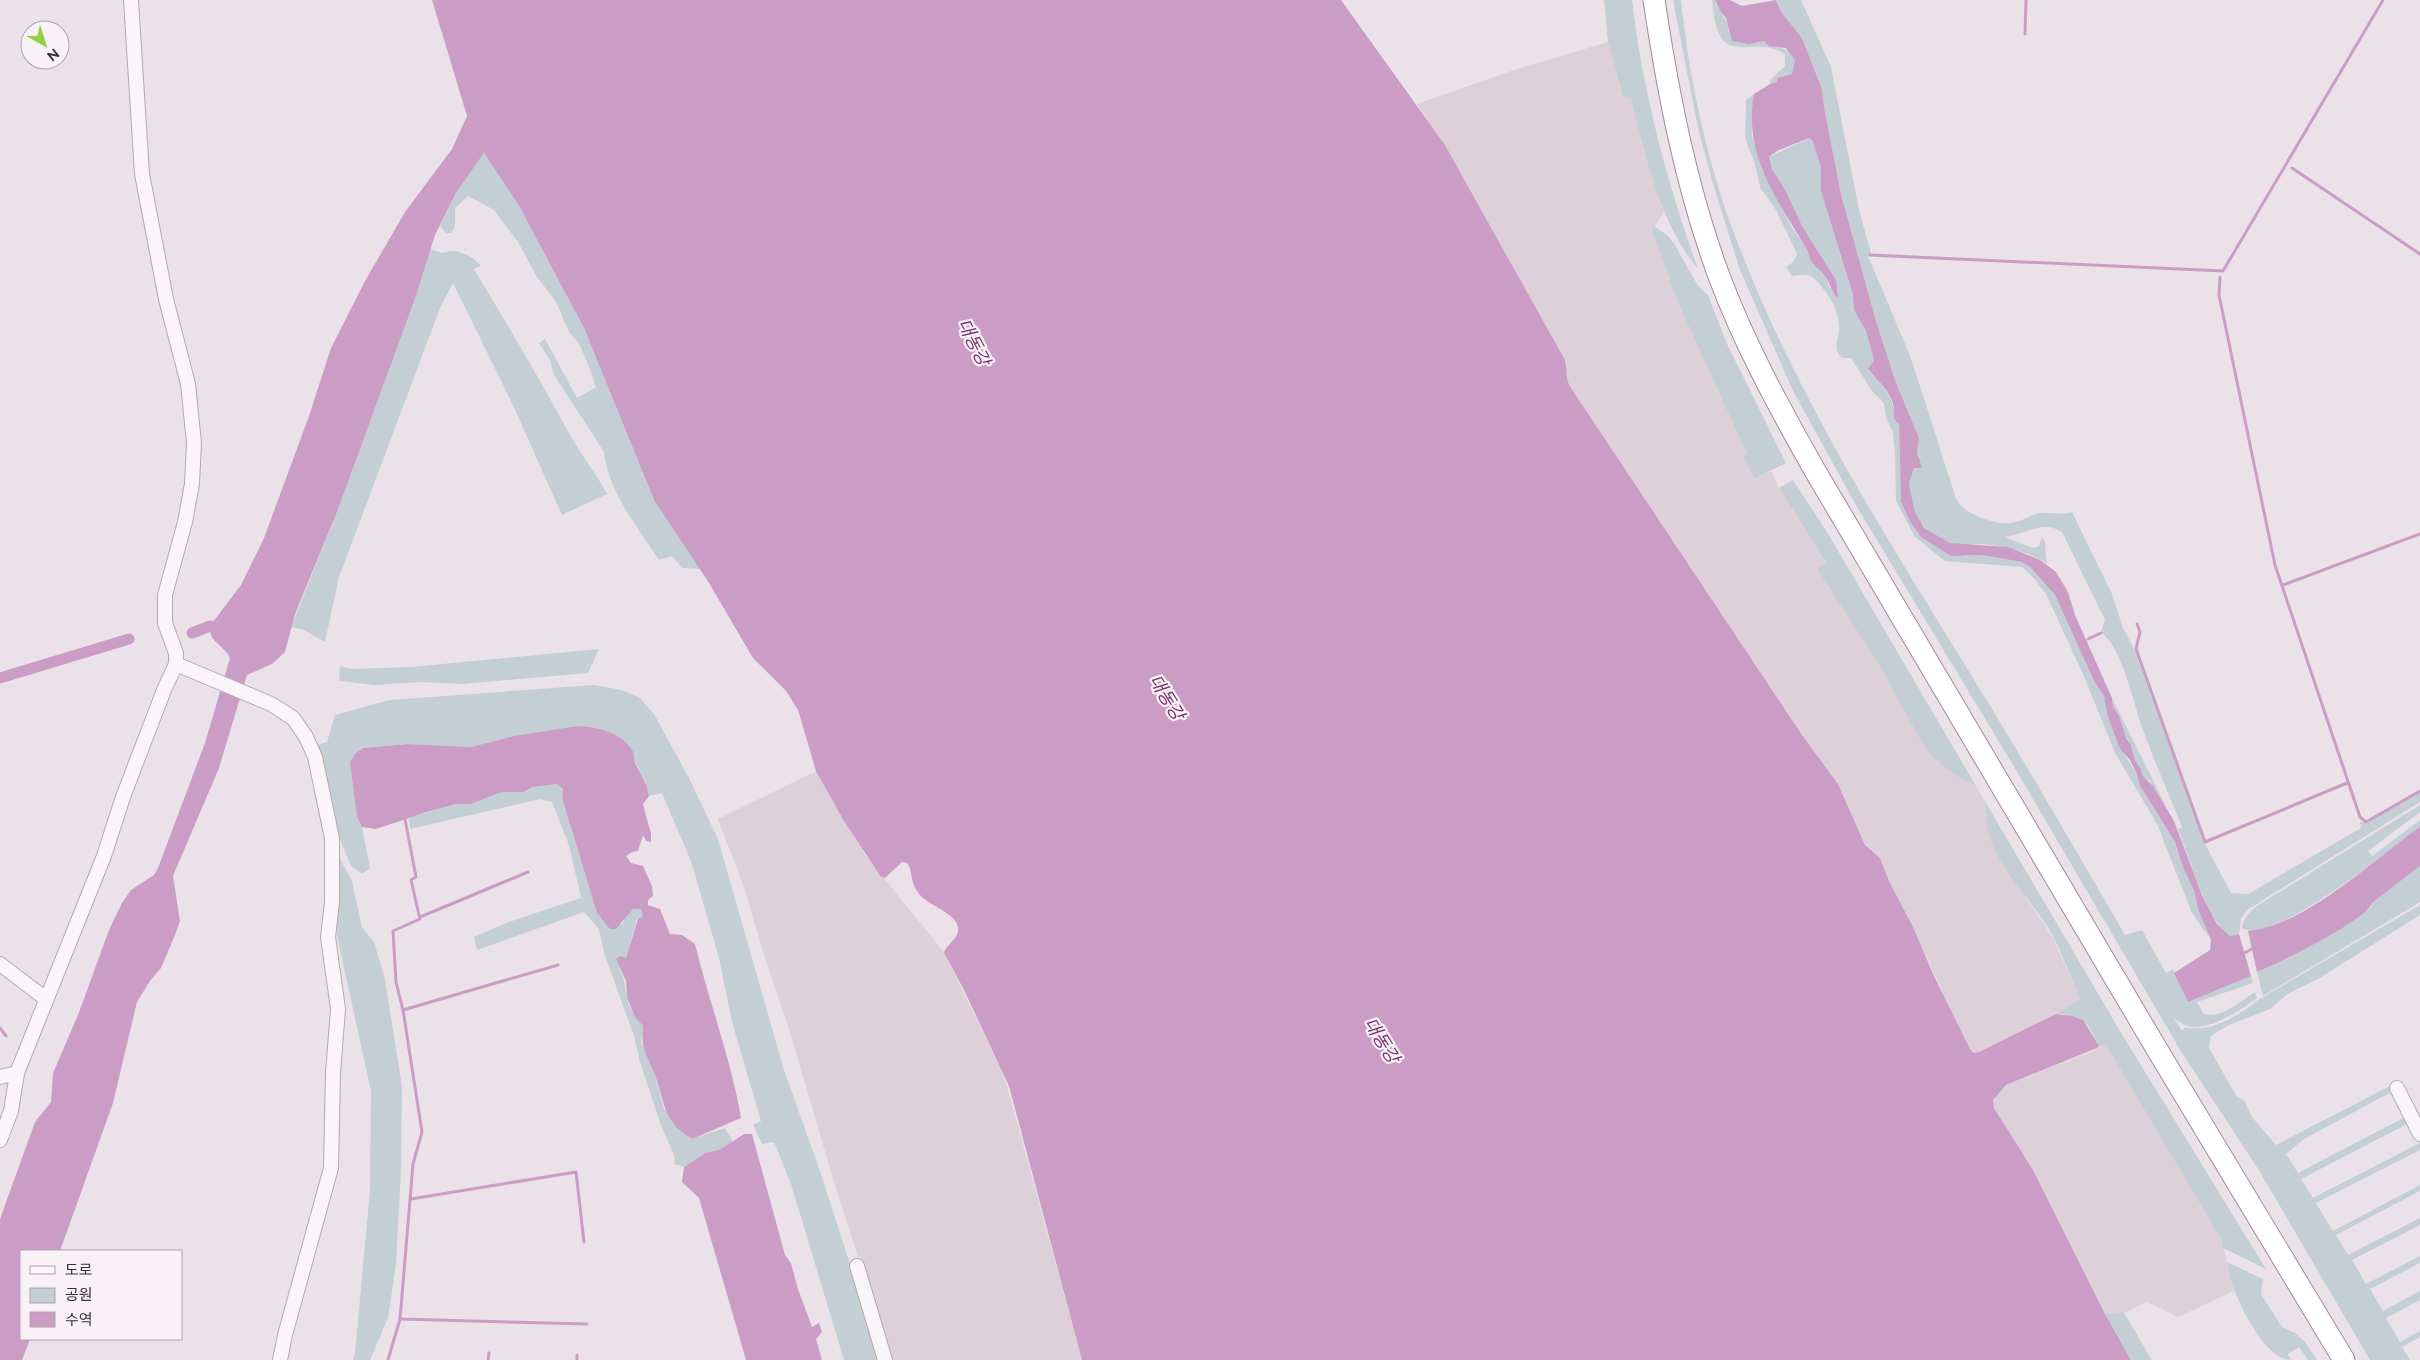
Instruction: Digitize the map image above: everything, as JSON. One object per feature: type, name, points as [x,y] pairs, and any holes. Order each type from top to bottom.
[{"type":"highway","points":[[1654,0],[1671,100],[1707,239],[1719,276],[1764,376],[1814,469],[2158,1051],[2344,1360]]},
{"type":"street","points":[[0,1140],[11,1111],[17,1073],[104,856],[123,797],[164,690],[176,664],[176,653],[164,623],[165,596],[185,522],[192,484],[194,443],[188,384],[166,298],[142,174],[131,0]]},
{"type":"street","points":[[176,664],[284,711],[293,718],[315,757],[332,838],[332,902],[328,937],[338,1009],[333,1073],[331,1168],[285,1335],[280,1360]]},
{"type":"street","points":[[0,964],[46,999]]},
{"type":"street","points":[[0,1077],[17,1073]]},
{"type":"street","points":[[2397,1088],[2420,1134]]},
{"type":"street","points":[[857,1266],[886,1360]]},
{"type":"shaded area","points":[[1608,42],[1623,97],[1631,100],[1664,213],[1652,230],[1678,303],[1747,454],[1744,456],[1754,479],[1772,471],[1779,488],[1826,564],[1817,569],[1879,665],[1917,734],[1963,780],[1976,786],[1986,803],[1985,816],[2016,883],[2053,938],[2080,999],[2056,1014],[1979,1052],[1974,1053],[1966,1044],[1880,858],[1865,845],[1838,784],[1800,732],[1571,388],[1565,377],[1567,364],[1564,358],[1460,171],[1417,104],[1517,69]]},
{"type":"shaded area","points":[[816,771],[866,856],[943,951],[1004,1075],[1082,1360],[891,1360],[834,1182],[790,1032],[764,955],[745,890],[718,819]]},
{"type":"shaded area","points":[[2106,1045],[2222,1241],[2234,1291],[2178,1317],[2147,1302],[2124,1313],[2105,1314],[2033,1170],[1994,1108],[1993,1100],[2006,1085],[2094,1051],[2099,1046]]},
{"type":"green space","points":[[1604,0],[1632,0],[1643,69],[1666,170],[1698,269],[1684,250],[1664,210],[1649,167],[1631,100],[1623,97],[1608,42]]},
{"type":"green space","points":[[1673,0],[1681,0],[1693,85],[1713,170],[1731,225],[1754,284],[1780,342],[1809,399],[1903,565],[2068,836],[2125,935],[2142,930],[2166,973],[2173,969],[2188,1002],[2251,976],[2253,983],[2197,1002],[2203,1013],[2209,1015],[2223,1012],[2255,992],[2257,998],[2235,1013],[2217,1022],[2200,1027],[2182,1024],[2174,1018],[2182,1031],[2185,1027],[2204,1028],[2224,1022],[2420,905],[2420,915],[2318,979],[2289,993],[2270,1009],[2229,1025],[2211,1036],[2209,1048],[2237,1097],[2244,1100],[2252,1117],[2276,1145],[2392,1085],[2395,1090],[2304,1139],[2286,1154],[2298,1173],[2407,1116],[2411,1122],[2301,1179],[2313,1198],[2420,1143],[2420,1150],[2316,1203],[2333,1231],[2420,1185],[2420,1191],[2336,1235],[2348,1255],[2420,1218],[2420,1225],[2352,1260],[2366,1284],[2420,1256],[2420,1263],[2370,1289],[2383,1311],[2420,1291],[2420,1300],[2386,1318],[2400,1342],[2420,1331],[2420,1337],[2402,1347],[2410,1360],[2370,1360],[2260,1172],[2182,1053],[2013,765],[1857,507],[1793,391],[1740,270],[1712,181],[1698,128]]},
{"type":"green space","points":[[1712,0],[1715,0],[1725,18],[1728,31],[1759,42],[1764,41],[1769,45],[1791,53],[1794,57],[1792,74],[1778,78],[1777,82],[1770,84],[1771,79],[1785,66],[1785,54],[1772,48],[1737,47],[1728,44],[1721,37],[1715,23]]},
{"type":"green space","points":[[1777,0],[1801,0],[1831,67],[1859,210],[1871,253],[1868,256],[1911,358],[1956,499],[1972,514],[2004,523],[2015,522],[2041,513],[2064,514],[2072,512],[2112,594],[2123,628],[2134,649],[2205,844],[2231,893],[2248,894],[2361,828],[2360,822],[2366,823],[2420,792],[2420,802],[2247,910],[2241,919],[2239,934],[2230,936],[2214,917],[2206,903],[2178,829],[2182,827],[2143,730],[2122,664],[2109,641],[2101,632],[2105,620],[2062,532],[2055,528],[2041,527],[2004,537],[2034,548],[2039,546],[2042,537],[2045,542],[2047,564],[2022,552],[2005,547],[1954,544],[1941,540],[1925,528],[1914,511],[1910,501],[1909,481],[1920,457],[1917,452],[1919,438],[1895,380],[1876,321],[1841,194],[1822,89],[1802,38],[1782,13]]},
{"type":"green space","points":[[1754,94],[1752,135],[1762,170],[1791,226],[1807,249],[1811,261],[1825,275],[1830,289],[1836,280],[1802,226],[1786,191],[1772,169],[1769,157],[1809,138],[1812,140],[1821,167],[1821,191],[1853,295],[1854,310],[1866,331],[1874,360],[1868,370],[1889,395],[1899,424],[1901,502],[1909,520],[1921,537],[1945,552],[1968,556],[1982,555],[2022,562],[2030,567],[2055,595],[2094,681],[2104,696],[2125,755],[2137,774],[2144,793],[2175,842],[2183,867],[2194,891],[2198,909],[2211,940],[2192,913],[2157,824],[2115,753],[2083,674],[2046,594],[2022,567],[1945,561],[1915,537],[1896,501],[1893,432],[1886,418],[1884,403],[1872,391],[1851,358],[1842,358],[1837,351],[1838,316],[1835,306],[1827,294],[1811,276],[1792,276],[1786,267],[1793,262],[1797,254],[1776,210],[1760,187],[1755,164],[1745,138],[1746,100]]},
{"type":"green space","points":[[484,153],[518,204],[584,328],[654,500],[700,569],[682,568],[672,556],[659,560],[625,509],[611,481],[604,452],[554,375],[550,360],[539,343],[545,339],[577,398],[596,387],[586,359],[578,342],[569,332],[556,302],[537,277],[518,242],[494,210],[468,196],[455,208],[455,227],[451,233],[446,233],[440,226],[456,193]]},
{"type":"green space","points":[[1654,226],[1668,236],[1698,286],[1708,295],[1727,344],[1786,463],[1754,479],[1743,456],[1747,454],[1678,303],[1652,230]]},
{"type":"green space","points":[[430,249],[442,253],[453,251],[463,253],[473,258],[481,266],[474,269],[574,442],[607,494],[562,515],[512,403],[453,283],[440,308],[339,577],[325,642],[302,629],[291,627],[337,512],[415,299]]},
{"type":"green space","points":[[1793,480],[1827,532],[1976,786],[1963,780],[1933,758],[1917,734],[1879,665],[1817,569],[1826,563],[1779,488]]},
{"type":"green space","points":[[599,649],[588,673],[463,684],[420,682],[375,685],[339,681],[340,666],[352,669],[411,667]]},
{"type":"green space","points":[[594,685],[622,690],[640,698],[654,714],[689,778],[718,839],[784,1070],[820,1171],[881,1360],[844,1360],[791,1184],[774,1142],[762,1144],[753,1125],[761,1121],[732,1022],[719,958],[691,861],[662,793],[649,796],[633,752],[538,734],[514,736],[471,747],[408,744],[363,748],[357,817],[362,827],[370,868],[362,874],[351,866],[336,830],[318,745],[327,742],[335,715],[389,700]]},
{"type":"green space","points":[[2112,698],[2169,812],[2150,781],[2141,775],[2141,770],[2136,764],[2132,747],[2116,716]]},
{"type":"green space","points":[[557,784],[563,789],[562,798],[597,913],[622,925],[626,915],[633,909],[641,909],[643,916],[637,919],[626,959],[619,968],[624,980],[629,1006],[643,1026],[641,1043],[653,1069],[664,1109],[691,1139],[725,1128],[733,1142],[721,1149],[705,1153],[684,1167],[675,1164],[674,1155],[660,1123],[640,1062],[634,1036],[605,956],[599,929],[584,912],[477,950],[474,937],[506,923],[581,898],[569,845],[552,802],[540,799],[410,829],[409,818],[456,804],[471,804],[502,792],[523,792],[533,787]]},
{"type":"green space","points":[[1986,803],[2123,1036],[2266,1269],[2223,1248],[2222,1241],[2106,1045],[2099,1046],[2087,1024],[2063,1014],[2056,1014],[2080,999],[2054,938],[1999,858],[1986,822]]},
{"type":"green space","points":[[2420,805],[2420,812],[2368,851],[2372,856],[2420,820],[2420,827],[2332,892],[2279,923],[2258,930],[2242,928],[2246,917],[2258,905]]},
{"type":"green space","points":[[339,857],[352,881],[362,927],[374,942],[385,979],[402,1087],[401,1171],[396,1265],[388,1318],[370,1360],[353,1360],[370,1190],[371,1091],[337,936]]},
{"type":"green space","points":[[2420,866],[2420,902],[2263,996],[2257,972],[2301,951],[2370,908],[2372,903]]},
{"type":"green space","points":[[2227,1262],[2263,1279],[2261,1294],[2282,1327],[2295,1333],[2305,1342],[2317,1360],[2308,1360],[2299,1347],[2288,1354],[2291,1360],[2282,1358],[2265,1344],[2257,1334],[2239,1301],[2232,1284]]},
{"type":"green space","points":[[2124,1313],[2152,1360],[2131,1360],[2105,1314]]},
{"type":"water","name":"대동강","points":[[432,0],[1341,0],[1445,145],[1564,358],[1567,379],[1571,388],[1800,732],[1838,784],[1865,845],[1880,858],[1889,881],[1914,929],[1934,976],[1970,1049],[1974,1053],[1979,1052],[2056,1014],[2072,1016],[2083,1020],[2099,1046],[2006,1085],[1993,1100],[1994,1108],[2033,1170],[2105,1314],[2131,1360],[1082,1360],[1009,1086],[964,990],[944,953],[957,935],[958,927],[956,922],[948,914],[922,897],[915,887],[907,863],[902,862],[885,878],[881,877],[844,821],[816,771],[798,710],[786,691],[753,658],[709,583],[654,500],[584,328],[518,204],[484,153],[456,193],[435,235],[415,299],[337,512],[295,614],[285,652],[272,664],[247,675],[219,768],[173,876],[180,921],[161,968],[137,1002],[113,1103],[60,1250],[20,1250],[20,1340],[30,1340],[22,1360],[0,1360],[0,1219],[35,1122],[51,1102],[53,1073],[78,1015],[109,930],[122,903],[131,890],[154,875],[158,868],[205,743],[230,658],[214,640],[210,626],[241,585],[264,538],[309,416],[331,348],[365,281],[405,212],[452,149],[467,116]]},
{"type":"water","points":[[1715,0],[1730,0],[1742,6],[1776,0],[1782,13],[1802,38],[1822,89],[1841,194],[1876,321],[1895,380],[1919,438],[1917,452],[1922,468],[1914,468],[1909,482],[1915,512],[1924,528],[1950,543],[2008,547],[2040,560],[2056,572],[2068,592],[2075,615],[2112,698],[2113,707],[2119,716],[2126,738],[2131,745],[2135,761],[2141,769],[2142,775],[2153,786],[2174,821],[2202,895],[2217,924],[2230,936],[2239,934],[2251,976],[2188,1002],[2174,973],[2210,950],[2211,940],[2198,909],[2194,891],[2183,867],[2175,842],[2140,786],[2137,774],[2130,760],[2120,749],[2108,717],[2104,696],[2094,681],[2055,595],[2030,567],[2022,562],[1982,555],[1951,556],[1921,537],[1909,520],[1901,502],[1899,424],[1894,418],[1893,402],[1884,387],[1868,369],[1874,360],[1866,331],[1854,310],[1853,295],[1821,191],[1821,167],[1812,140],[1809,138],[1777,151],[1769,157],[1772,169],[1786,191],[1802,226],[1836,280],[1838,299],[1825,276],[1811,261],[1807,249],[1774,194],[1758,157],[1753,137],[1754,94],[1777,82],[1777,78],[1792,74],[1795,60],[1786,48],[1769,46],[1764,41],[1749,44],[1732,41],[1726,18]]},
{"type":"water","points":[[578,726],[601,729],[615,735],[622,739],[633,752],[635,763],[644,780],[649,796],[643,804],[651,834],[651,842],[646,841],[643,835],[638,851],[626,856],[631,863],[643,866],[652,886],[653,896],[648,900],[648,905],[660,909],[670,934],[682,935],[695,944],[726,1052],[741,1118],[692,1139],[675,1125],[665,1109],[657,1081],[644,1050],[643,1026],[635,1017],[627,998],[626,981],[616,959],[620,956],[626,958],[638,919],[643,916],[641,909],[633,909],[616,929],[610,929],[597,913],[562,798],[563,789],[557,784],[533,787],[523,792],[502,792],[471,804],[456,804],[376,829],[362,827],[357,817],[350,762],[355,754],[363,748],[408,744],[471,747],[514,736]]},
{"type":"water","points":[[2420,827],[2420,866],[2372,903],[2355,920],[2320,941],[2257,972],[2248,931],[2270,926],[2315,905],[2338,890]]},
{"type":"water","points":[[744,1134],[752,1134],[785,1255],[791,1263],[812,1327],[819,1323],[822,1332],[816,1339],[822,1360],[746,1360],[699,1198],[682,1182],[684,1167],[705,1153],[721,1149]]},
{"type":"waterway","points":[[2025,34],[2026,0]]},
{"type":"waterway","points":[[1870,255],[2223,271],[2383,0]]},
{"type":"waterway","points":[[2292,168],[2420,254]]},
{"type":"waterway","points":[[2220,277],[2219,295],[2275,565],[2360,817],[2366,822],[2420,791]]},
{"type":"waterway","points":[[2283,585],[2420,534]]},
{"type":"waterway","points":[[2137,624],[2140,632],[2136,649],[2205,842],[2347,783]]},
{"type":"waterway","points":[[192,633],[210,626]]},
{"type":"waterway","points":[[2088,639],[2101,633]]},
{"type":"waterway","points":[[0,678],[129,639]]},
{"type":"waterway","points":[[388,1360],[400,1319],[413,1164],[422,1132],[403,1010],[396,982],[393,931],[420,919],[411,880],[416,877],[405,819]]},
{"type":"waterway","points":[[420,917],[528,872]]},
{"type":"waterway","points":[[2243,954],[2255,947]]},
{"type":"waterway","points":[[403,1010],[558,965]]},
{"type":"waterway","points":[[0,1028],[6,1036]]},
{"type":"waterway","points":[[411,1199],[576,1172],[584,1242]]},
{"type":"waterway","points":[[400,1319],[587,1324]]},
{"type":"waterway","points":[[488,1360],[489,1353]]},
{"type":"waterway","points":[[577,1355],[577,1360]]}]
